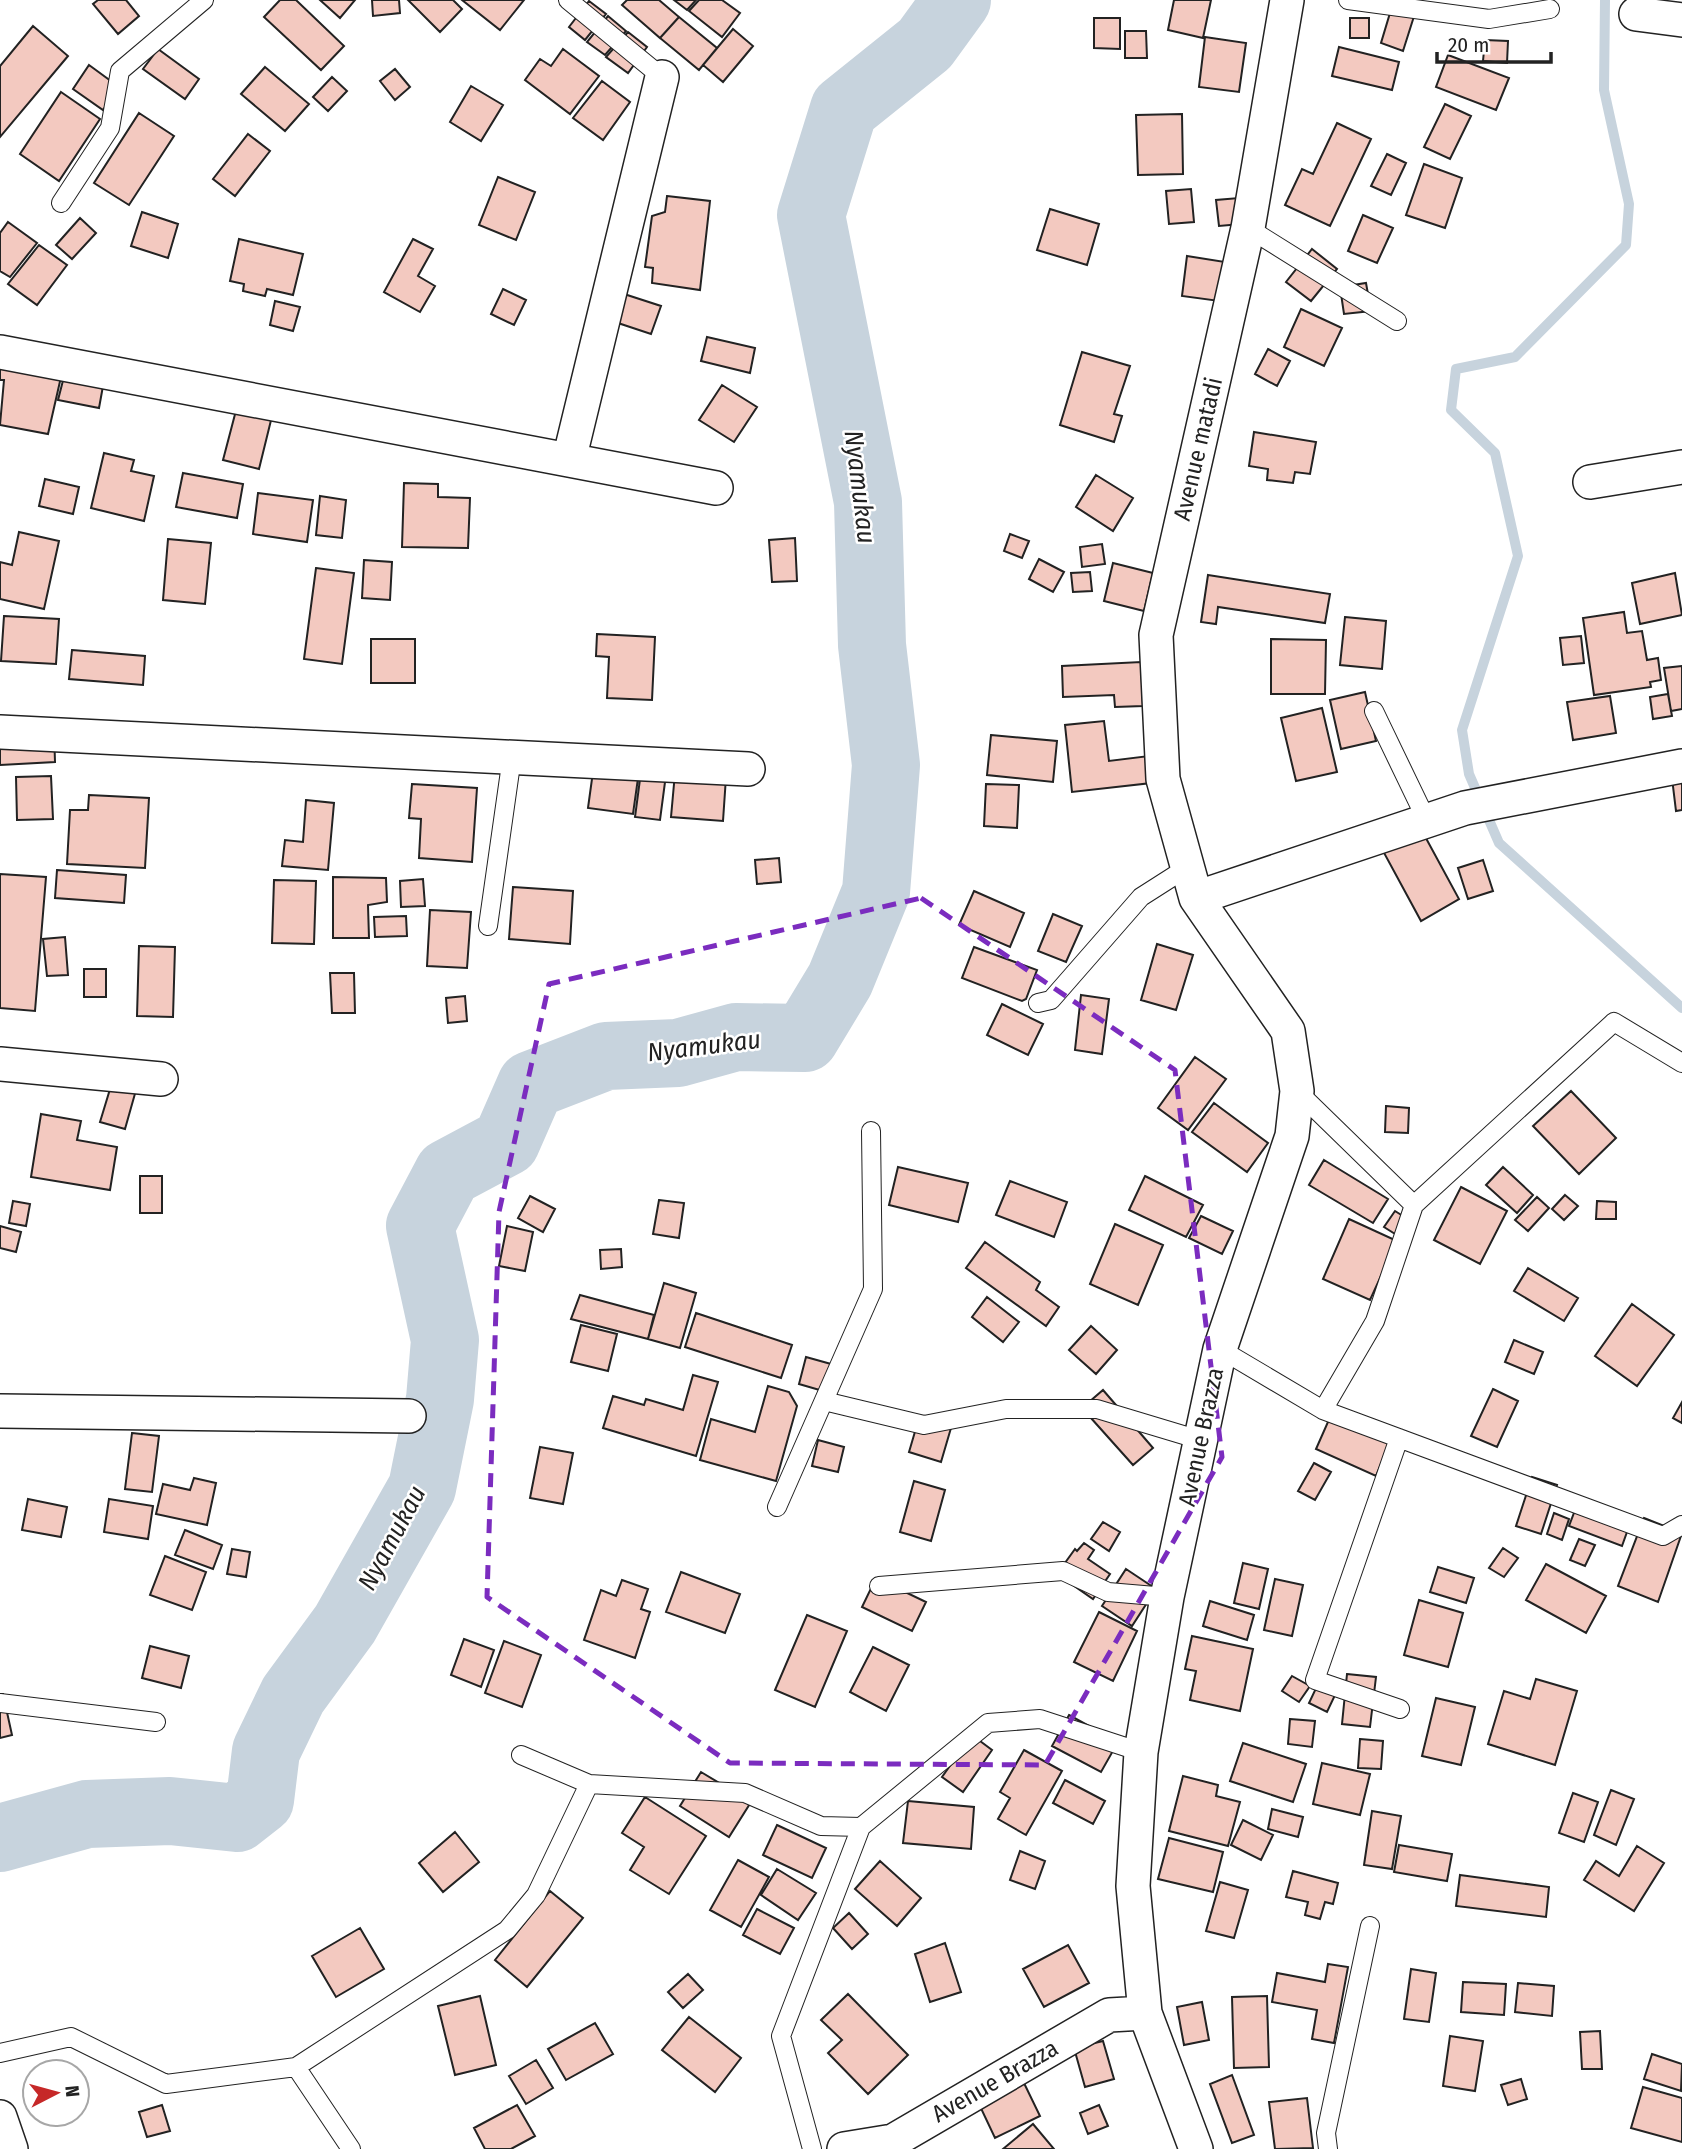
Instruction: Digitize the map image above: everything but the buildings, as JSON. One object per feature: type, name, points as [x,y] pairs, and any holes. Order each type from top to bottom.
[{"type":"street","name":"Avenue matadi","points":[[1192,883],[1163,779],[1156,635],[1248,228],[1287,0]]},
{"type":"street","points":[[1636,14],[1682,20]]},
{"type":"street","points":[[569,460],[662,77]]},
{"type":"street","points":[[0,352],[716,488]]},
{"type":"street","points":[[1590,482],[1682,467]]},
{"type":"street","points":[[0,732],[748,769]]},
{"type":"street","points":[[1192,883],[1427,821],[1465,808],[1647,770],[1682,766]]},
{"type":"street","name":"Avenue Brazza","points":[[1192,883],[1288,1031],[1297,1091],[1292,1136],[1220,1349],[1167,1597],[1141,1752],[1133,1886],[1145,2014],[1196,2149]]},
{"type":"street","points":[[0,1064],[161,1080]]},
{"type":"street","points":[[0,1411],[409,1416]]},
{"type":"street","name":"Avenue Brazza","points":[[844,2149],[893,2141],[1109,2015],[1145,2014]]},
{"type":"street","points":[[0,2117],[12,2149]]},
{"type":"lane","points":[[61,203],[110,128],[120,71],[204,0]]},
{"type":"lane","points":[[568,0],[662,77]]},
{"type":"lane","points":[[1287,0],[1297,0]]},
{"type":"lane","points":[[1348,0],[1489,19],[1550,9]]},
{"type":"lane","points":[[1248,228],[1397,321]]},
{"type":"lane","points":[[1374,711],[1427,821]]},
{"type":"lane","points":[[488,926],[512,757]]},
{"type":"lane","points":[[1038,1003],[1051,1000],[1141,897],[1192,883]]},
{"type":"lane","points":[[1323,1410],[1375,1321],[1414,1205],[1614,1022],[1682,1063]]},
{"type":"lane","points":[[1297,1091],[1414,1205]]},
{"type":"lane","points":[[777,1507],[873,1289],[871,1131]]},
{"type":"lane","points":[[1220,1349],[1323,1410],[1682,1543]]},
{"type":"lane","points":[[824,1401],[924,1425],[1006,1409],[1097,1409],[1200,1440]]},
{"type":"lane","points":[[1399,1438],[1315,1680],[1400,1709]]},
{"type":"lane","points":[[1663,1536],[1682,1525]]},
{"type":"lane","points":[[880,1586],[1063,1571],[1108,1592],[1167,1597]]},
{"type":"lane","points":[[0,1703],[156,1722]]},
{"type":"lane","points":[[812,2149],[781,2036],[861,1826],[988,1723],[1040,1719],[1141,1752]]},
{"type":"lane","points":[[521,1755],[589,1784],[745,1793],[821,1826],[861,1826]]},
{"type":"lane","points":[[0,2053],[71,2037],[166,2084],[296,2067],[507,1930],[536,1895],[589,1784]]},
{"type":"lane","points":[[1328,2149],[1326,2133],[1370,1926]]},
{"type":"lane","points":[[296,2067],[351,2149]]},
{"type":"highlighted area","points":[[921,898],[1175,1070],[1222,1457],[1045,1765],[730,1763],[487,1597],[499,1212],[549,984]]},
{"type":"waterway","name":"Nyamukau","points":[[0,1838],[87,1814],[170,1811],[237,1818],[260,1800],[266,1751],[293,1695],[345,1624],[422,1488],[440,1399],[445,1340],[420,1226],[448,1173],[506,1142],[531,1085],[606,1056],[678,1053],[736,1037],[805,1038],[840,980],[876,892],[886,765],[872,645],[868,502],[811,215],[844,109],[925,44],[957,0]]},
{"type":"waterway","points":[[1605,0],[1604,90],[1629,204],[1626,245],[1515,357],[1456,369],[1451,410],[1495,453],[1518,556],[1462,730],[1469,774],[1499,843],[1682,1008]]}]
